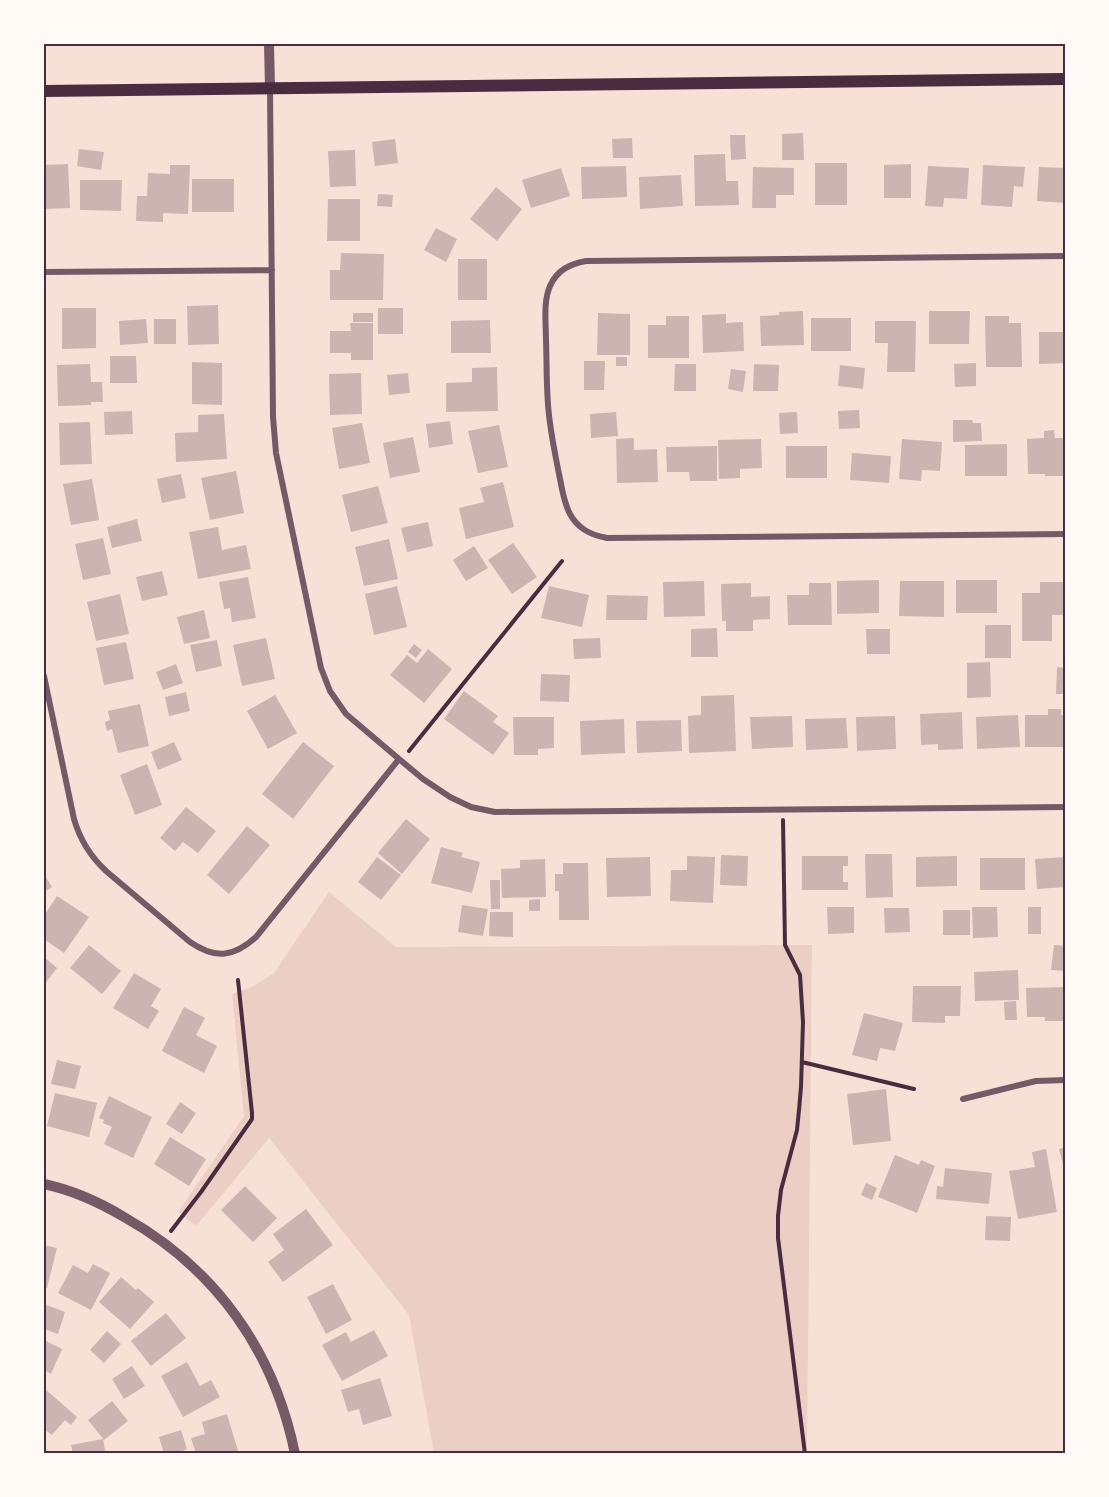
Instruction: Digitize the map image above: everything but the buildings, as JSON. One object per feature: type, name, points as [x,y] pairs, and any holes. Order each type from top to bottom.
[{"type":"main road","points":[[44,91],[1065,79]]},
{"type":"street","points":[[269,44],[273,417],[276,453],[325,681],[336,702],[357,724],[423,779],[450,797],[471,807],[495,812],[1065,807]]},
{"type":"street","points":[[1065,256],[586,261],[563,269],[556,276],[550,286],[546,310],[551,432],[565,501],[570,514],[586,532],[607,538],[1065,534]]},
{"type":"street","points":[[44,272],[272,270]]},
{"type":"street","points":[[44,676],[74,819],[81,841],[96,862],[106,871],[190,942],[214,954],[229,954],[248,945],[256,937],[400,760]]},
{"type":"street","points":[[963,1099],[1036,1081],[1065,1080]]},
{"type":"street","points":[[44,1184],[71,1191],[131,1221],[164,1242],[213,1286],[244,1326],[266,1365],[284,1412],[295,1454]]},
{"type":"path","points":[[400,760],[562,561]]},
{"type":"path","points":[[783,810],[784,945],[800,975],[803,1022],[801,1087],[796,1130],[781,1190],[778,1238],[805,1454]]},
{"type":"path","points":[[164,1242],[252,1119],[238,980]]},
{"type":"path","points":[[802,1062],[914,1089]]},
{"type":"shaded area","points":[[329,892],[396,947],[812,945],[807,1453],[434,1453],[409,1315],[269,1138],[196,1226],[178,1212],[244,1116],[232,994],[254,986],[274,973]]}]
